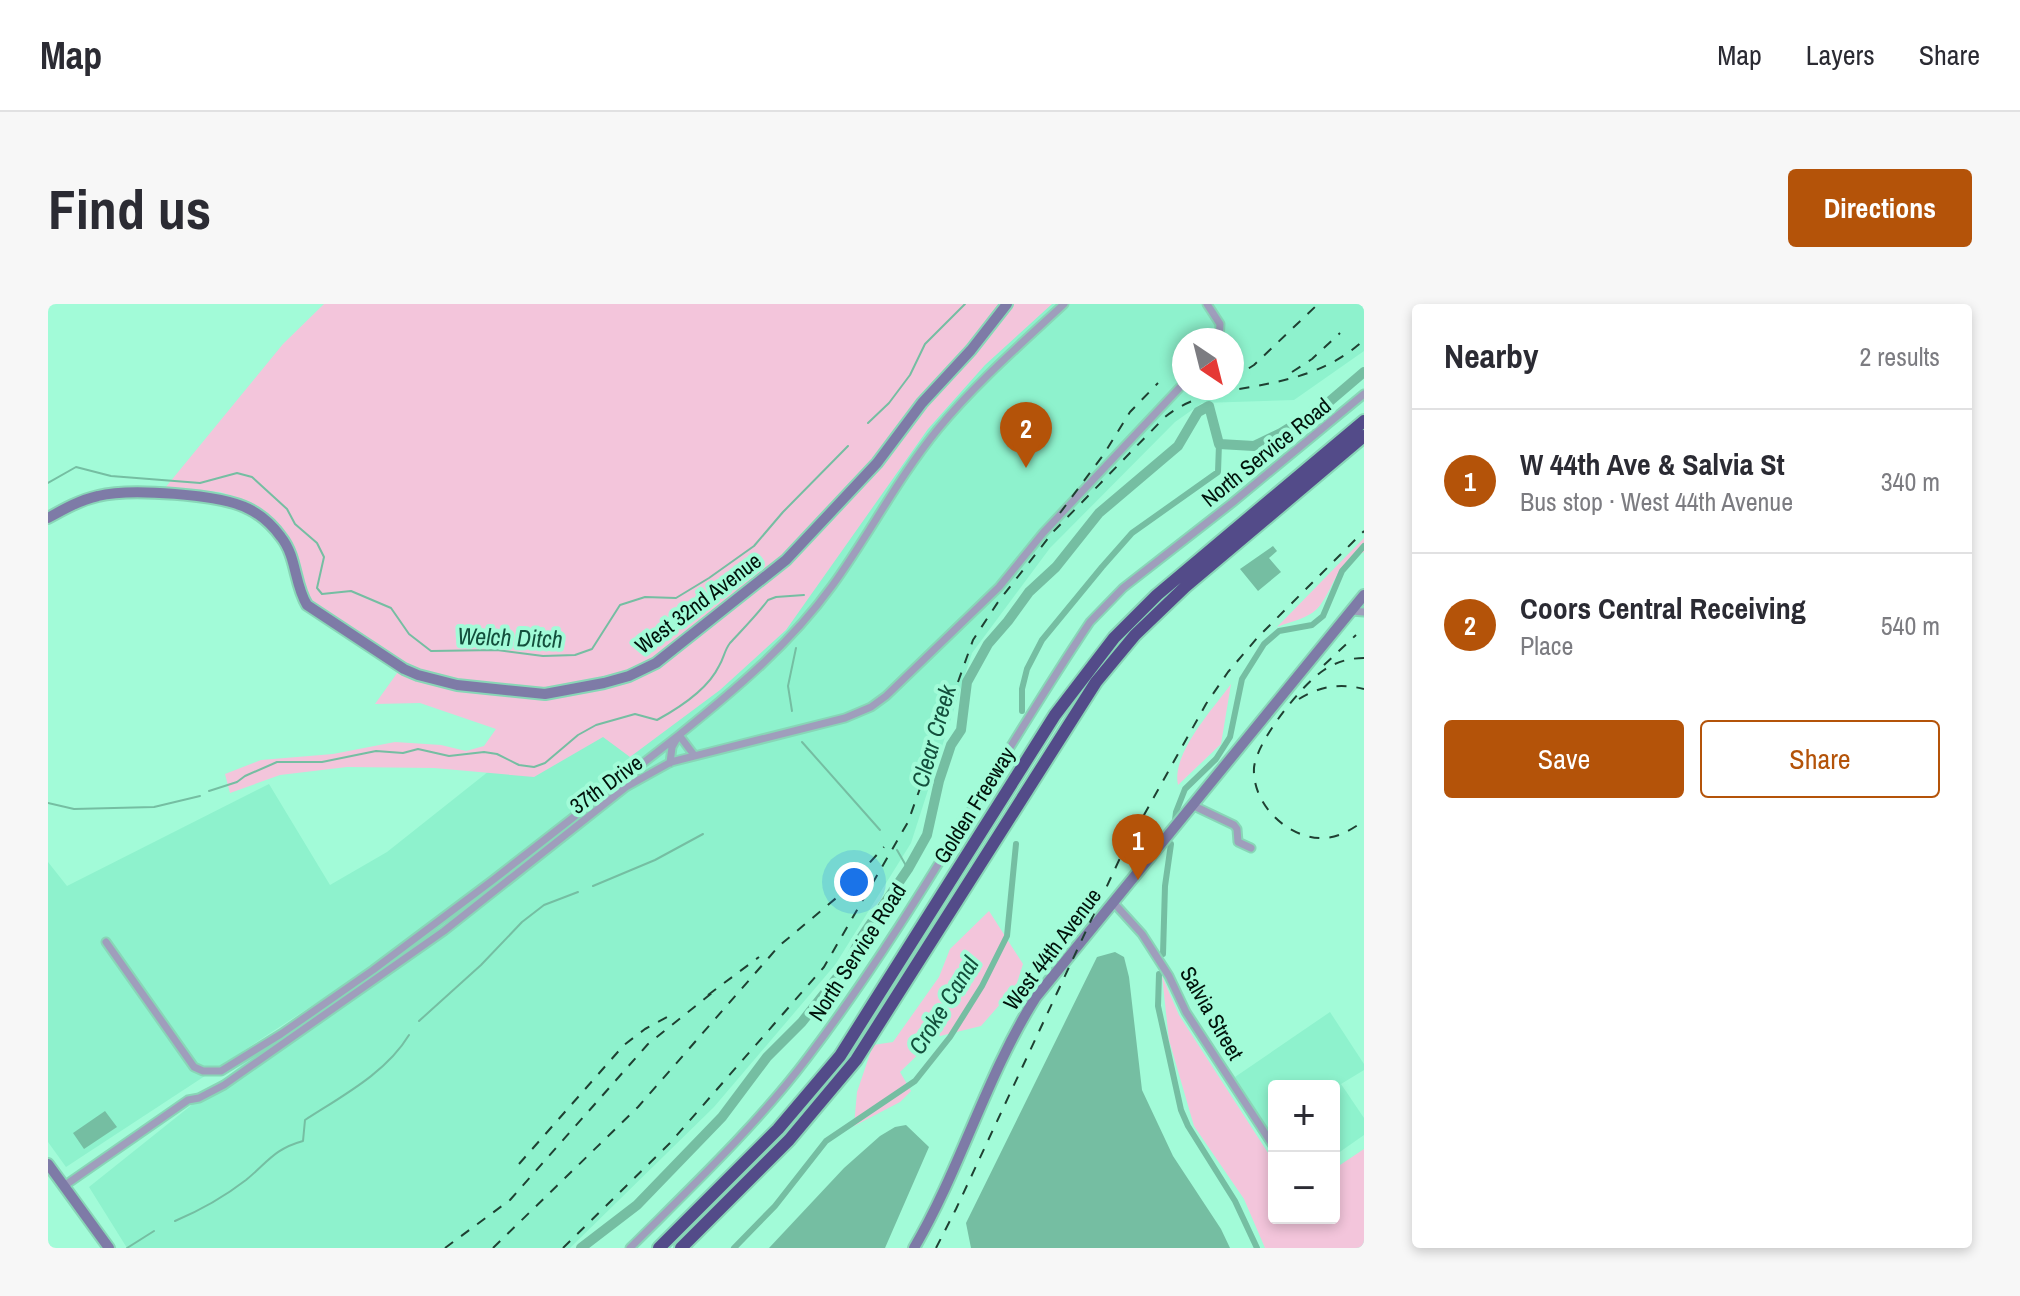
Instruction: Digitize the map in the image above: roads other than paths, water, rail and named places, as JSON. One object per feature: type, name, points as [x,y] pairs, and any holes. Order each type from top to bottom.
[{"type":"highway","name":"Golden Freeway","points":[[659,1248],[778,1129],[840,1056],[1055,715],[1114,638],[1157,595],[1364,421]]},
{"type":"highway","name":"Golden Freeway","points":[[681,1248],[789,1140],[856,1060],[1096,682],[1135,635],[1185,587],[1364,436]]},
{"type":"street","name":"West 32nd Avenue","points":[[48,518],[87,499],[121,492],[209,498],[239,504],[259,515],[282,538],[291,555],[303,598],[314,612],[404,669],[457,685],[531,693],[575,691],[629,676],[656,663],[780,565],[877,463],[922,403],[1007,304]]},
{"type":"street","points":[[106,942],[194,1067],[203,1071],[221,1071],[281,1034],[373,970],[740,686],[805,619],[830,588],[937,431],[990,374],[1064,304]]},
{"type":"street","points":[[1207,304],[1217,316],[1220,328]]},
{"type":"street","name":"North Service Road","points":[[630,1248],[728,1149],[806,1060],[874,962],[1096,614],[1123,588],[1364,394]]},
{"type":"street","name":"37th Drive","points":[[64,1186],[188,1100],[224,1085],[349,999],[444,931],[626,787],[670,763],[694,755],[845,718],[871,707],[999,587],[1050,525],[1172,396]]},
{"type":"street","name":"West 44th Avenue","points":[[919,1246],[1026,1013],[1065,959],[1194,806],[1364,595]]},
{"type":"street","points":[[1351,611],[1364,612]]},
{"type":"street","points":[[679,735],[694,755]]},
{"type":"street","points":[[670,763],[672,747],[679,735]]},
{"type":"street","points":[[1194,806],[1234,825],[1238,842],[1251,848]]},
{"type":"street","name":"Salvia Street","points":[[1113,902],[1142,934],[1169,976],[1186,1012],[1268,1138]]},
{"type":"street","points":[[48,1164],[109,1248]]},
{"type":"waterway","name":"Welch Ditch","points":[[868,423],[889,403],[910,375],[925,344],[965,304]]},
{"type":"waterway","name":"Clear Creek","points":[[581,1248],[637,1205],[722,1117],[767,1057],[802,1022],[847,965],[927,835],[939,781],[951,745],[961,730],[967,682],[988,644],[1099,513],[1178,446],[1198,412],[1209,406],[1219,444],[1254,446],[1323,407],[1364,372]]},
{"type":"waterway","name":"Croke Canal","points":[[1022,711],[1022,689],[1027,669],[1042,640],[1132,533],[1218,472],[1219,444]]},
{"type":"waterway","name":"Welch Ditch","points":[[48,483],[76,467],[111,476],[200,483],[237,473],[252,477],[287,509],[295,524],[317,543],[324,557],[317,588],[322,594],[351,591],[391,608],[409,634],[431,651],[497,650],[543,656],[575,655],[592,649],[620,605],[645,597],[676,598],[754,546],[848,446]]},
{"type":"waterway","points":[[1175,820],[1185,789],[1216,759],[1230,737],[1242,679],[1264,644],[1279,631],[1312,625],[1323,616],[1342,571],[1364,546]]},
{"type":"waterway","points":[[209,791],[237,782],[277,762],[322,762],[376,751],[403,753],[418,749],[449,756],[484,752],[534,767],[545,763],[578,735],[596,725],[635,714],[657,720],[674,710],[708,682],[730,643],[768,600],[804,595]]},
{"type":"waterway","points":[[792,711],[788,686],[796,648]]},
{"type":"waterway","points":[[802,742],[880,830]]},
{"type":"waterway","points":[[48,803],[74,809],[154,807],[200,796]]},
{"type":"waterway","points":[[593,886],[655,860],[703,834]]},
{"type":"waterway","name":"Croke Canal","points":[[734,1248],[775,1206],[826,1141],[915,1081],[950,1037],[982,986],[1007,936],[1016,844]]},
{"type":"waterway","points":[[1163,954],[1165,886],[1171,844]]},
{"type":"waterway","points":[[897,850],[908,869]]},
{"type":"waterway","points":[[419,1021],[481,965],[522,922],[544,905],[578,892]]},
{"type":"waterway","points":[[1159,974],[1158,1006],[1181,1110],[1235,1201],[1257,1248]]},
{"type":"waterway","points":[[175,1221],[221,1198],[278,1152],[303,1141],[305,1120],[376,1072],[409,1035]]},
{"type":"waterway","points":[[127,1248],[154,1231]]},
{"type":"railway","points":[[1244,371],[1316,306]]},
{"type":"railway","points":[[1292,372],[1312,359],[1340,333]]},
{"type":"railway","points":[[563,1248],[670,1143],[824,967],[908,822],[973,640],[998,602],[1053,532],[1173,411],[1210,395],[1306,374],[1336,360],[1364,340]]},
{"type":"railway","points":[[1060,513],[1104,454],[1130,412],[1158,383]]},
{"type":"railway","points":[[936,1248],[1121,856],[1206,704],[1258,637],[1364,531]]},
{"type":"railway","points":[[1324,665],[1356,635]]},
{"type":"railway","points":[[1364,658],[1333,665],[1314,677],[1271,730],[1254,768],[1255,782],[1266,807],[1275,818],[1298,833],[1325,838],[1346,832],[1364,821]]},
{"type":"railway","points":[[1299,699],[1330,687],[1364,689]]},
{"type":"railway","points":[[493,1248],[638,1107],[779,946],[841,894],[884,847]]},
{"type":"railway","points":[[708,995],[759,957]]},
{"type":"railway","points":[[445,1248],[510,1200],[648,1044],[717,989]]},
{"type":"railway","points":[[519,1164],[624,1045],[669,1016]]},
{"type":"place","name":"Coors Central Receiving","points":[[1026,468]]},
{"type":"place","name":"W 44th Ave & Salvia St","points":[[1138,880]]}]
